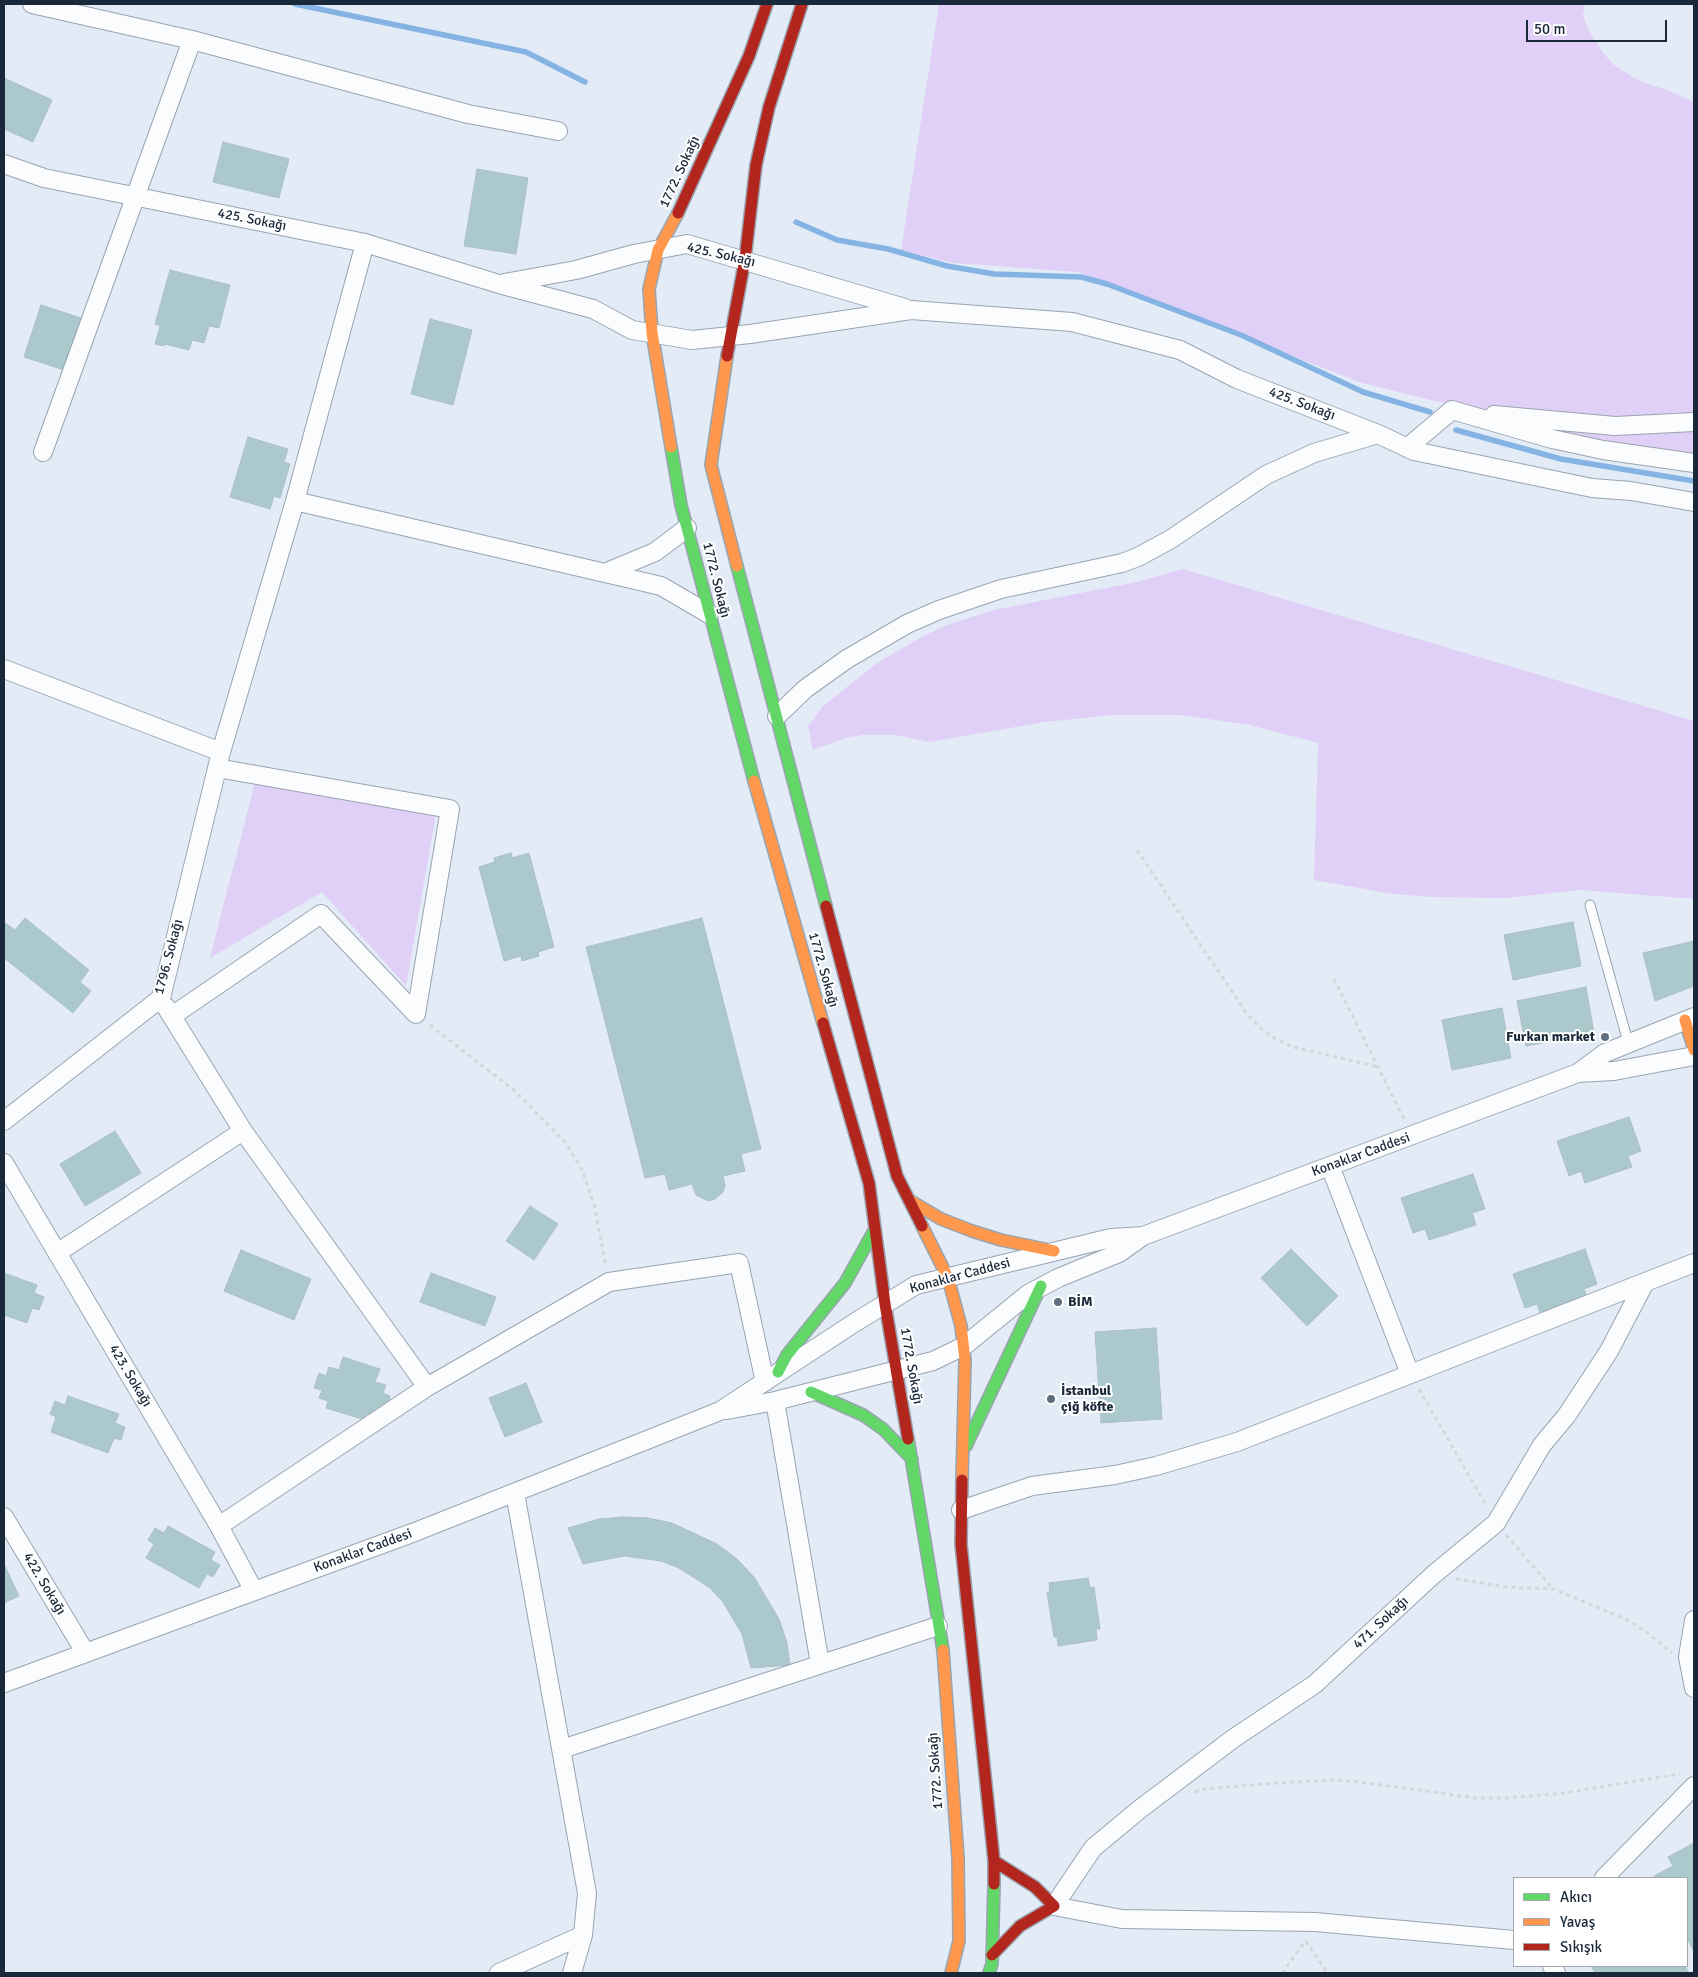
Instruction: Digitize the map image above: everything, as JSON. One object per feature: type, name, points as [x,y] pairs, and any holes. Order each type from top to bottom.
[{"type":"street","points":[[32,4],[192,40],[468,114],[558,131]]},
{"type":"street","name":"1772. Sokağı","points":[[767,4],[749,56],[682,205],[658,250],[649,289],[652,333],[681,505],[738,727],[869,1183],[885,1304],[898,1371],[943,1653],[958,1858],[959,1941],[951,1973]]},
{"type":"street","name":"1772. Sokağı","points":[[802,4],[768,107],[756,165],[745,259],[730,336],[711,465],[898,1176],[948,1278],[957,1304],[964,1346],[961,1544],[994,1861],[992,1955],[989,1973]]},
{"type":"street","points":[[43,452],[192,40]]},
{"type":"street","name":"425. Sokağı","points":[[4,164],[44,178],[365,243],[499,284],[593,309],[632,330],[692,340],[911,310],[1072,322],[1180,350],[1237,379],[1378,434],[1407,448],[1592,488],[1694,502]]},
{"type":"street","name":"1796. Sokağı","points":[[4,1122],[160,998],[219,760],[295,501],[365,243]]},
{"type":"street","name":"425. Sokağı","points":[[499,284],[576,270],[687,244],[745,259],[911,310]]},
{"type":"street","points":[[1452,410],[1603,450],[1694,464]]},
{"type":"street","points":[[1407,448],[1452,410],[1615,426],[1694,422]]},
{"type":"street","points":[[778,716],[805,689],[847,659],[907,624],[939,610],[1001,589],[1122,563],[1138,557],[1171,539],[1244,488],[1274,471],[1314,453],[1378,434]]},
{"type":"street","points":[[295,501],[661,586],[709,614]]},
{"type":"street","points":[[607,572],[656,552],[687,528]]},
{"type":"street","points":[[4,669],[219,760],[450,809],[416,1014]]},
{"type":"street","points":[[172,1016],[321,914],[416,1014]]},
{"type":"street","points":[[160,998],[243,1131],[427,1387]]},
{"type":"street","points":[[1690,1019],[1694,1050]]},
{"type":"street","name":"Konaklar Caddesi","points":[[720,1411],[775,1401],[933,1361],[964,1346],[1016,1303],[1041,1286],[1119,1253],[1143,1236],[1578,1073],[1605,1053],[1628,1042],[1690,1019]]},
{"type":"street","name":"Konaklar Caddesi","points":[[1578,1073],[1614,1071],[1694,1056]]},
{"type":"street","points":[[57,1253],[243,1131]]},
{"type":"street","name":"423. Sokağı","points":[[4,1163],[219,1526],[254,1591]]},
{"type":"street","points":[[1330,1166],[1410,1374]]},
{"type":"street","points":[[909,1200],[941,1219],[972,1231],[1000,1240],[1054,1251]]},
{"type":"street","points":[[772,1377],[787,1355],[845,1284],[875,1229]]},
{"type":"street","name":"Konaklar Caddesi","points":[[4,1683],[515,1493],[720,1411],[916,1286],[1111,1238],[1143,1236]]},
{"type":"street","points":[[219,1526],[427,1387],[609,1282],[739,1263],[772,1377]]},
{"type":"street","points":[[961,1510],[1032,1486],[1115,1475],[1197,1455],[1245,1439],[1694,1263]]},
{"type":"street","name":"471. Sokağı","points":[[1054,1906],[1094,1848],[1140,1809],[1234,1738],[1315,1684],[1433,1575],[1496,1523],[1542,1445],[1578,1399],[1610,1351],[1645,1282]]},
{"type":"street","points":[[962,1456],[1041,1286]]},
{"type":"street","points":[[810,1392],[863,1414],[884,1429],[912,1459]]},
{"type":"street","points":[[775,1401],[820,1664]]},
{"type":"street","points":[[515,1493],[587,1893],[583,1935],[572,1973]]},
{"type":"street","name":"422. Sokağı","points":[[4,1516],[84,1652]]},
{"type":"street","points":[[1692,1680],[1689,1643],[1694,1620]]},
{"type":"street","points":[[562,1749],[938,1626]]},
{"type":"street","points":[[1605,1877],[1690,1780]]},
{"type":"street","points":[[994,1861],[1035,1887],[1054,1906],[1122,1919],[1315,1922],[1513,1940]]},
{"type":"street","points":[[992,1955],[1020,1926],[1054,1906]]},
{"type":"street","points":[[499,1973],[583,1935]]},
{"type":"lane","points":[[1590,905],[1628,1042]]},
{"type":"path","points":[[1137,850],[1247,1014],[1258,1026],[1293,1047],[1379,1067]]},
{"type":"path","points":[[1334,978],[1412,1135]]},
{"type":"path","points":[[416,1014],[516,1091],[535,1108],[566,1143],[582,1170],[594,1204],[609,1282]]},
{"type":"path","points":[[1410,1374],[1496,1523],[1553,1589]]},
{"type":"path","points":[[1433,1575],[1507,1587],[1553,1589],[1628,1620],[1661,1644],[1692,1680]]},
{"type":"path","points":[[1186,1795],[1204,1789],[1335,1780],[1368,1782],[1476,1798],[1505,1798],[1690,1780]]},
{"type":"path","points":[[1282,1973],[1306,1941],[1327,1973]]},
{"type":"shaded area","points":[[939,4],[1585,4],[1583,15],[1588,29],[1604,54],[1614,65],[1639,81],[1667,90],[1694,102],[1694,461],[1648,454],[1359,382],[1078,272],[954,263],[901,250]]},
{"type":"shaded area","points":[[1183,569],[1694,721],[1694,899],[1580,890],[1506,898],[1432,897],[1393,894],[1314,880],[1318,743],[1250,725],[1180,715],[1112,715],[1045,722],[929,742],[896,735],[863,735],[846,738],[813,750],[808,726],[823,706],[877,663],[925,635],[950,624],[994,610],[1137,582]]},
{"type":"shaded area","points":[[255,782],[437,808],[406,986],[322,892],[210,958]]},
{"type":"building","points":[[4,78],[52,100],[33,142],[4,129]]},
{"type":"building","points":[[223,142],[289,159],[279,198],[213,182]]},
{"type":"building","points":[[477,169],[528,178],[516,254],[464,246]]},
{"type":"building","points":[[170,270],[230,285],[219,328],[209,326],[204,343],[192,340],[189,350],[165,344],[164,346],[155,344],[160,326],[155,324]]},
{"type":"building","points":[[41,305],[84,319],[67,371],[24,357]]},
{"type":"building","points":[[430,319],[472,330],[453,405],[411,394]]},
{"type":"building","points":[[248,437],[288,449],[284,462],[290,464],[280,498],[274,496],[270,509],[230,497]]},
{"type":"building","points":[[511,853],[512,858],[529,853],[554,947],[538,952],[539,956],[522,961],[521,956],[504,961],[479,867],[495,862],[494,858]]},
{"type":"building","points":[[25,918],[89,970],[80,982],[91,991],[73,1013],[4,958],[4,922],[15,930]]},
{"type":"building","points":[[702,918],[761,1149],[741,1154],[745,1171],[723,1176],[725,1185],[723,1192],[715,1199],[708,1201],[696,1195],[692,1184],[669,1190],[665,1174],[645,1178],[586,947]]},
{"type":"building","points":[[1573,922],[1581,966],[1513,980],[1504,935]]},
{"type":"building","points":[[1694,941],[1694,986],[1655,1001],[1643,953]]},
{"type":"building","points":[[1586,987],[1594,1033],[1526,1046],[1517,1001]]},
{"type":"building","points":[[1502,1008],[1511,1058],[1452,1070],[1442,1020]]},
{"type":"building","points":[[1629,1117],[1641,1151],[1628,1156],[1632,1167],[1585,1183],[1581,1171],[1569,1176],[1557,1141]]},
{"type":"building","points":[[115,1131],[141,1173],[85,1206],[60,1164]]},
{"type":"building","points":[[1473,1174],[1485,1209],[1472,1213],[1476,1225],[1429,1240],[1425,1229],[1413,1233],[1401,1198]]},
{"type":"building","points":[[530,1206],[558,1224],[534,1260],[506,1241]]},
{"type":"building","points":[[1291,1249],[1338,1296],[1307,1326],[1261,1278]]},
{"type":"building","points":[[1585,1249],[1597,1284],[1584,1289],[1588,1300],[1541,1316],[1537,1304],[1525,1308],[1513,1274]]},
{"type":"building","points":[[241,1250],[311,1279],[294,1320],[224,1291]]},
{"type":"building","points":[[4,1273],[37,1285],[34,1293],[44,1297],[39,1310],[32,1308],[27,1323],[4,1315]]},
{"type":"building","points":[[431,1273],[496,1297],[485,1326],[420,1302]]},
{"type":"building","points":[[1156,1328],[1162,1419],[1101,1423],[1095,1332]]},
{"type":"building","points":[[343,1357],[380,1369],[375,1382],[386,1385],[383,1393],[390,1396],[386,1410],[378,1408],[376,1416],[367,1413],[365,1420],[326,1408],[328,1401],[319,1398],[322,1390],[314,1388],[319,1373],[326,1376],[329,1367],[339,1370]]},
{"type":"building","points":[[526,1383],[542,1422],[505,1437],[489,1398]]},
{"type":"building","points":[[68,1396],[119,1414],[115,1423],[125,1427],[121,1440],[114,1438],[108,1453],[51,1432],[56,1417],[50,1414],[55,1401],[65,1405]]},
{"type":"building","points":[[648,1518],[672,1523],[717,1544],[737,1559],[754,1577],[779,1619],[787,1643],[790,1665],[751,1668],[742,1634],[723,1602],[710,1588],[679,1568],[661,1561],[624,1556],[583,1564],[568,1528],[599,1519]]},
{"type":"building","points":[[168,1526],[215,1552],[211,1560],[220,1565],[213,1577],[207,1574],[199,1588],[146,1558],[154,1544],[148,1540],[155,1528],[164,1533]]},
{"type":"building","points":[[4,1564],[19,1596],[4,1603]]},
{"type":"building","points":[[1088,1578],[1090,1588],[1094,1587],[1100,1629],[1096,1629],[1097,1640],[1058,1646],[1057,1637],[1054,1637],[1047,1592],[1050,1592],[1049,1583]]},
{"type":"building","points":[[1694,1843],[1694,1952],[1688,1940],[1688,1877],[1654,1876],[1673,1866],[1668,1857]]},
{"type":"building","points":[[1592,1967],[1686,1967],[1689,1973],[1595,1973]]},
{"type":"waterway","points":[[295,4],[526,52],[585,82]]},
{"type":"waterway","points":[[796,222],[837,240],[888,249],[947,266],[994,274],[1081,277],[1107,284],[1241,335],[1363,392],[1430,412]]},
{"type":"waterway","points":[[1456,430],[1561,459],[1694,481]]},
{"type":"traffic: fast","points":[[671,447],[681,505],[754,781]]},
{"type":"traffic: fast","points":[[737,566],[826,906]]},
{"type":"traffic: fast","points":[[778,1372],[787,1355],[845,1283],[875,1229]]},
{"type":"traffic: fast","points":[[966,1446],[1041,1286]]},
{"type":"traffic: fast","points":[[811,1392],[863,1415],[883,1429],[912,1459]]},
{"type":"traffic: fast","points":[[908,1439],[943,1650]]},
{"type":"traffic: fast","points":[[989,1973],[992,1964],[994,1884]]},
{"type":"traffic: slow","points":[[671,447],[652,333],[649,289],[658,250],[678,213]]},
{"type":"traffic: slow","points":[[727,356],[711,465],[737,566]]},
{"type":"traffic: slow","points":[[754,781],[823,1023]]},
{"type":"traffic: slow","points":[[1685,1020],[1694,1050]]},
{"type":"traffic: slow","points":[[909,1200],[941,1219],[972,1231],[1001,1240],[1054,1251]]},
{"type":"traffic: slow","points":[[922,1226],[948,1278],[961,1326],[965,1360],[962,1480]]},
{"type":"traffic: slow","points":[[943,1650],[958,1858],[959,1941],[951,1973]]},
{"type":"traffic: jam","points":[[678,213],[749,56],[767,4]]},
{"type":"traffic: jam","points":[[727,356],[745,259],[756,165],[769,107],[802,4]]},
{"type":"traffic: jam","points":[[826,906],[897,1176],[922,1226]]},
{"type":"traffic: jam","points":[[823,1023],[869,1183],[885,1304],[908,1439]]},
{"type":"traffic: jam","points":[[962,1480],[961,1544],[994,1861],[994,1884]]},
{"type":"traffic: jam","points":[[992,1955],[1020,1926],[1054,1906],[1035,1887],[994,1861]]},
{"type":"place","name":"Furkan market","points":[[1605,1037]]},
{"type":"place","name":"BİM","points":[[1058,1302]]},
{"type":"place","name":"İstanbul çiğ köfte","points":[[1051,1399]]}]
